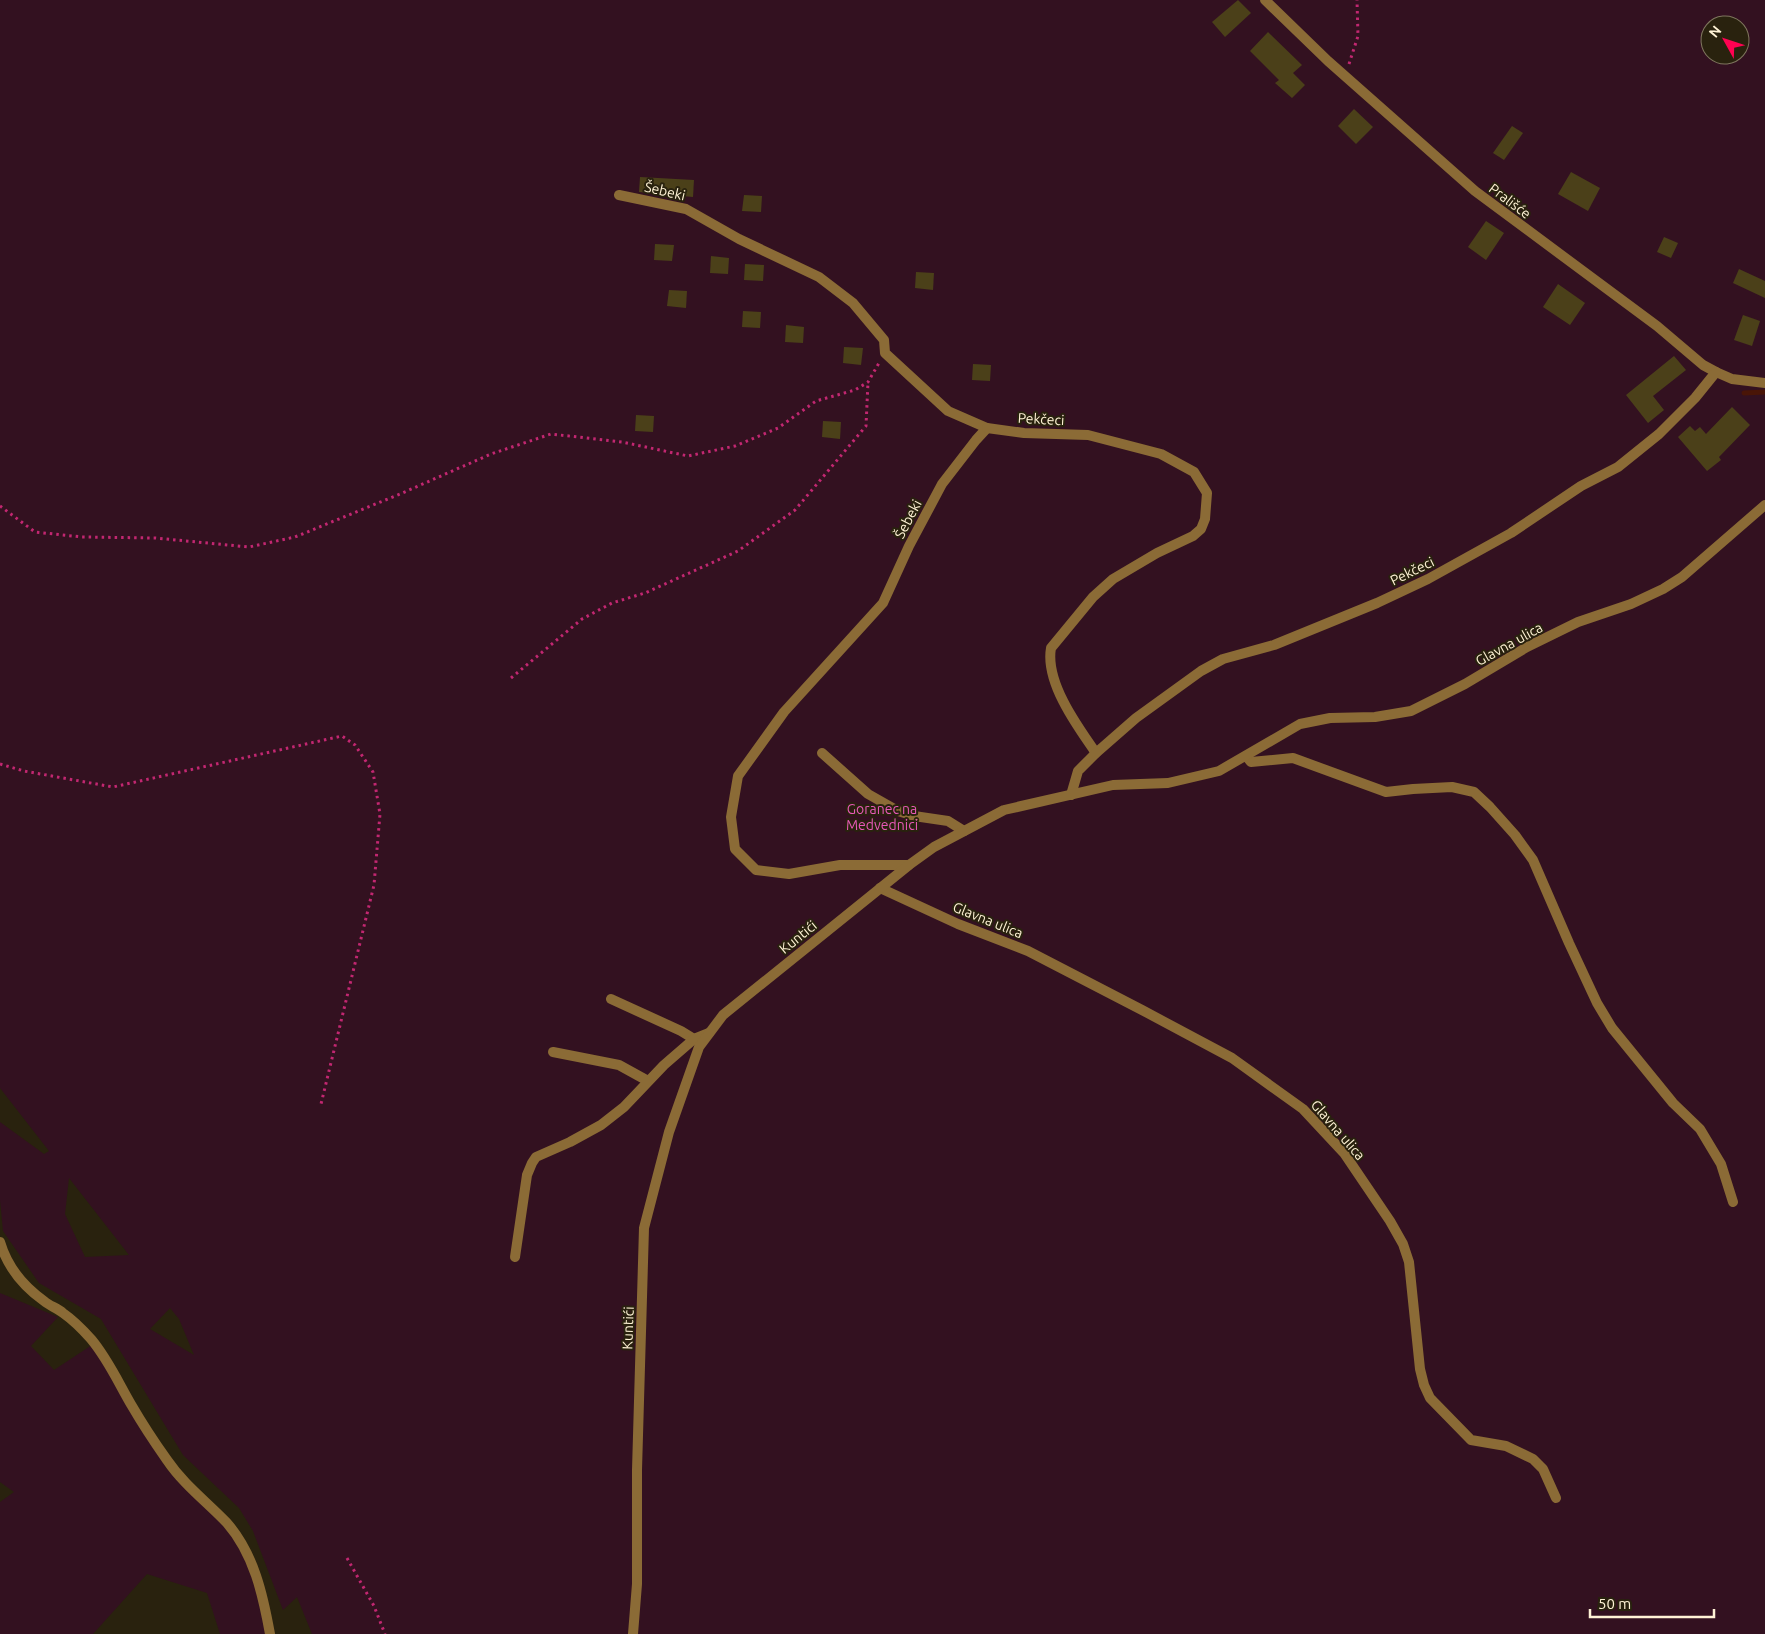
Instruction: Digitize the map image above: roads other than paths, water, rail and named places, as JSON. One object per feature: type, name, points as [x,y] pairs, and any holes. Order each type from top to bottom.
[{"type":"street","name":"Prališće","points":[[1265,0],[1345,76],[1475,191],[1656,326],[1703,365],[1732,379],[1765,382]]},
{"type":"street","name":"Šebeki","points":[[619,195],[686,209],[739,239],[819,277],[853,303],[884,340],[885,353],[948,411],[987,428],[942,484],[909,546],[883,603],[784,712],[738,776],[731,817],[735,849],[756,870],[789,874],[840,865],[909,865]]},
{"type":"street","name":"Pekčeci","points":[[1071,795],[1078,771],[1096,753],[1136,718],[1201,671],[1223,659],[1274,645],[1377,603],[1428,579],[1511,533],[1581,486],[1618,467],[1659,434],[1696,398],[1716,372]]},
{"type":"street","name":"Pekčeci","points":[[987,428],[1024,433],[1088,435],[1161,454],[1194,472],[1207,493],[1205,519],[1201,529],[1194,536],[1157,553],[1113,578],[1093,597],[1051,648],[1049,656],[1051,672],[1067,709],[1096,753]]},
{"type":"street","name":"Glavna ulica","points":[[909,865],[934,847],[1004,810],[1114,785],[1168,783],[1219,771],[1300,724],[1330,718],[1374,716],[1411,710],[1465,684],[1528,647],[1578,622],[1631,604],[1663,589],[1694,568],[1765,505]]},
{"type":"street","points":[[822,753],[868,794],[898,811],[914,816],[948,821],[964,832]]},
{"type":"street","points":[[1246,756],[1252,762],[1293,758],[1386,792],[1452,787],[1474,792],[1480,797],[1515,836],[1533,860],[1585,977],[1612,1028],[1673,1103],[1700,1129],[1721,1164],[1733,1202]]},
{"type":"street","name":"Kuntići","points":[[633,1634],[637,1584],[644,1228],[669,1132],[700,1047],[723,1015],[909,865]]},
{"type":"street","name":"Glavna ulica","points":[[880,888],[958,924],[1028,951],[1142,1010],[1232,1058],[1303,1109],[1344,1153],[1390,1221],[1403,1244],[1409,1262],[1420,1369],[1430,1398],[1471,1440],[1506,1446],[1533,1459],[1543,1469],[1556,1498]]},
{"type":"street","points":[[611,999],[694,1039]]},
{"type":"street","points":[[515,1257],[527,1175],[536,1157],[570,1142],[601,1125],[624,1107],[664,1064],[694,1039],[709,1034]]},
{"type":"street","points":[[553,1052],[619,1065],[648,1081]]},
{"type":"street","points":[[0,1242],[4,1255],[15,1274],[34,1294],[63,1313],[91,1340],[114,1372],[132,1406],[168,1462],[190,1488],[226,1522],[240,1540],[255,1572],[265,1602],[270,1634]]},
{"type":"waterway","points":[[1744,393],[1765,392]]},
{"type":"park label","name":"Goranec na Medvednici","points":[[882,818]]}]
